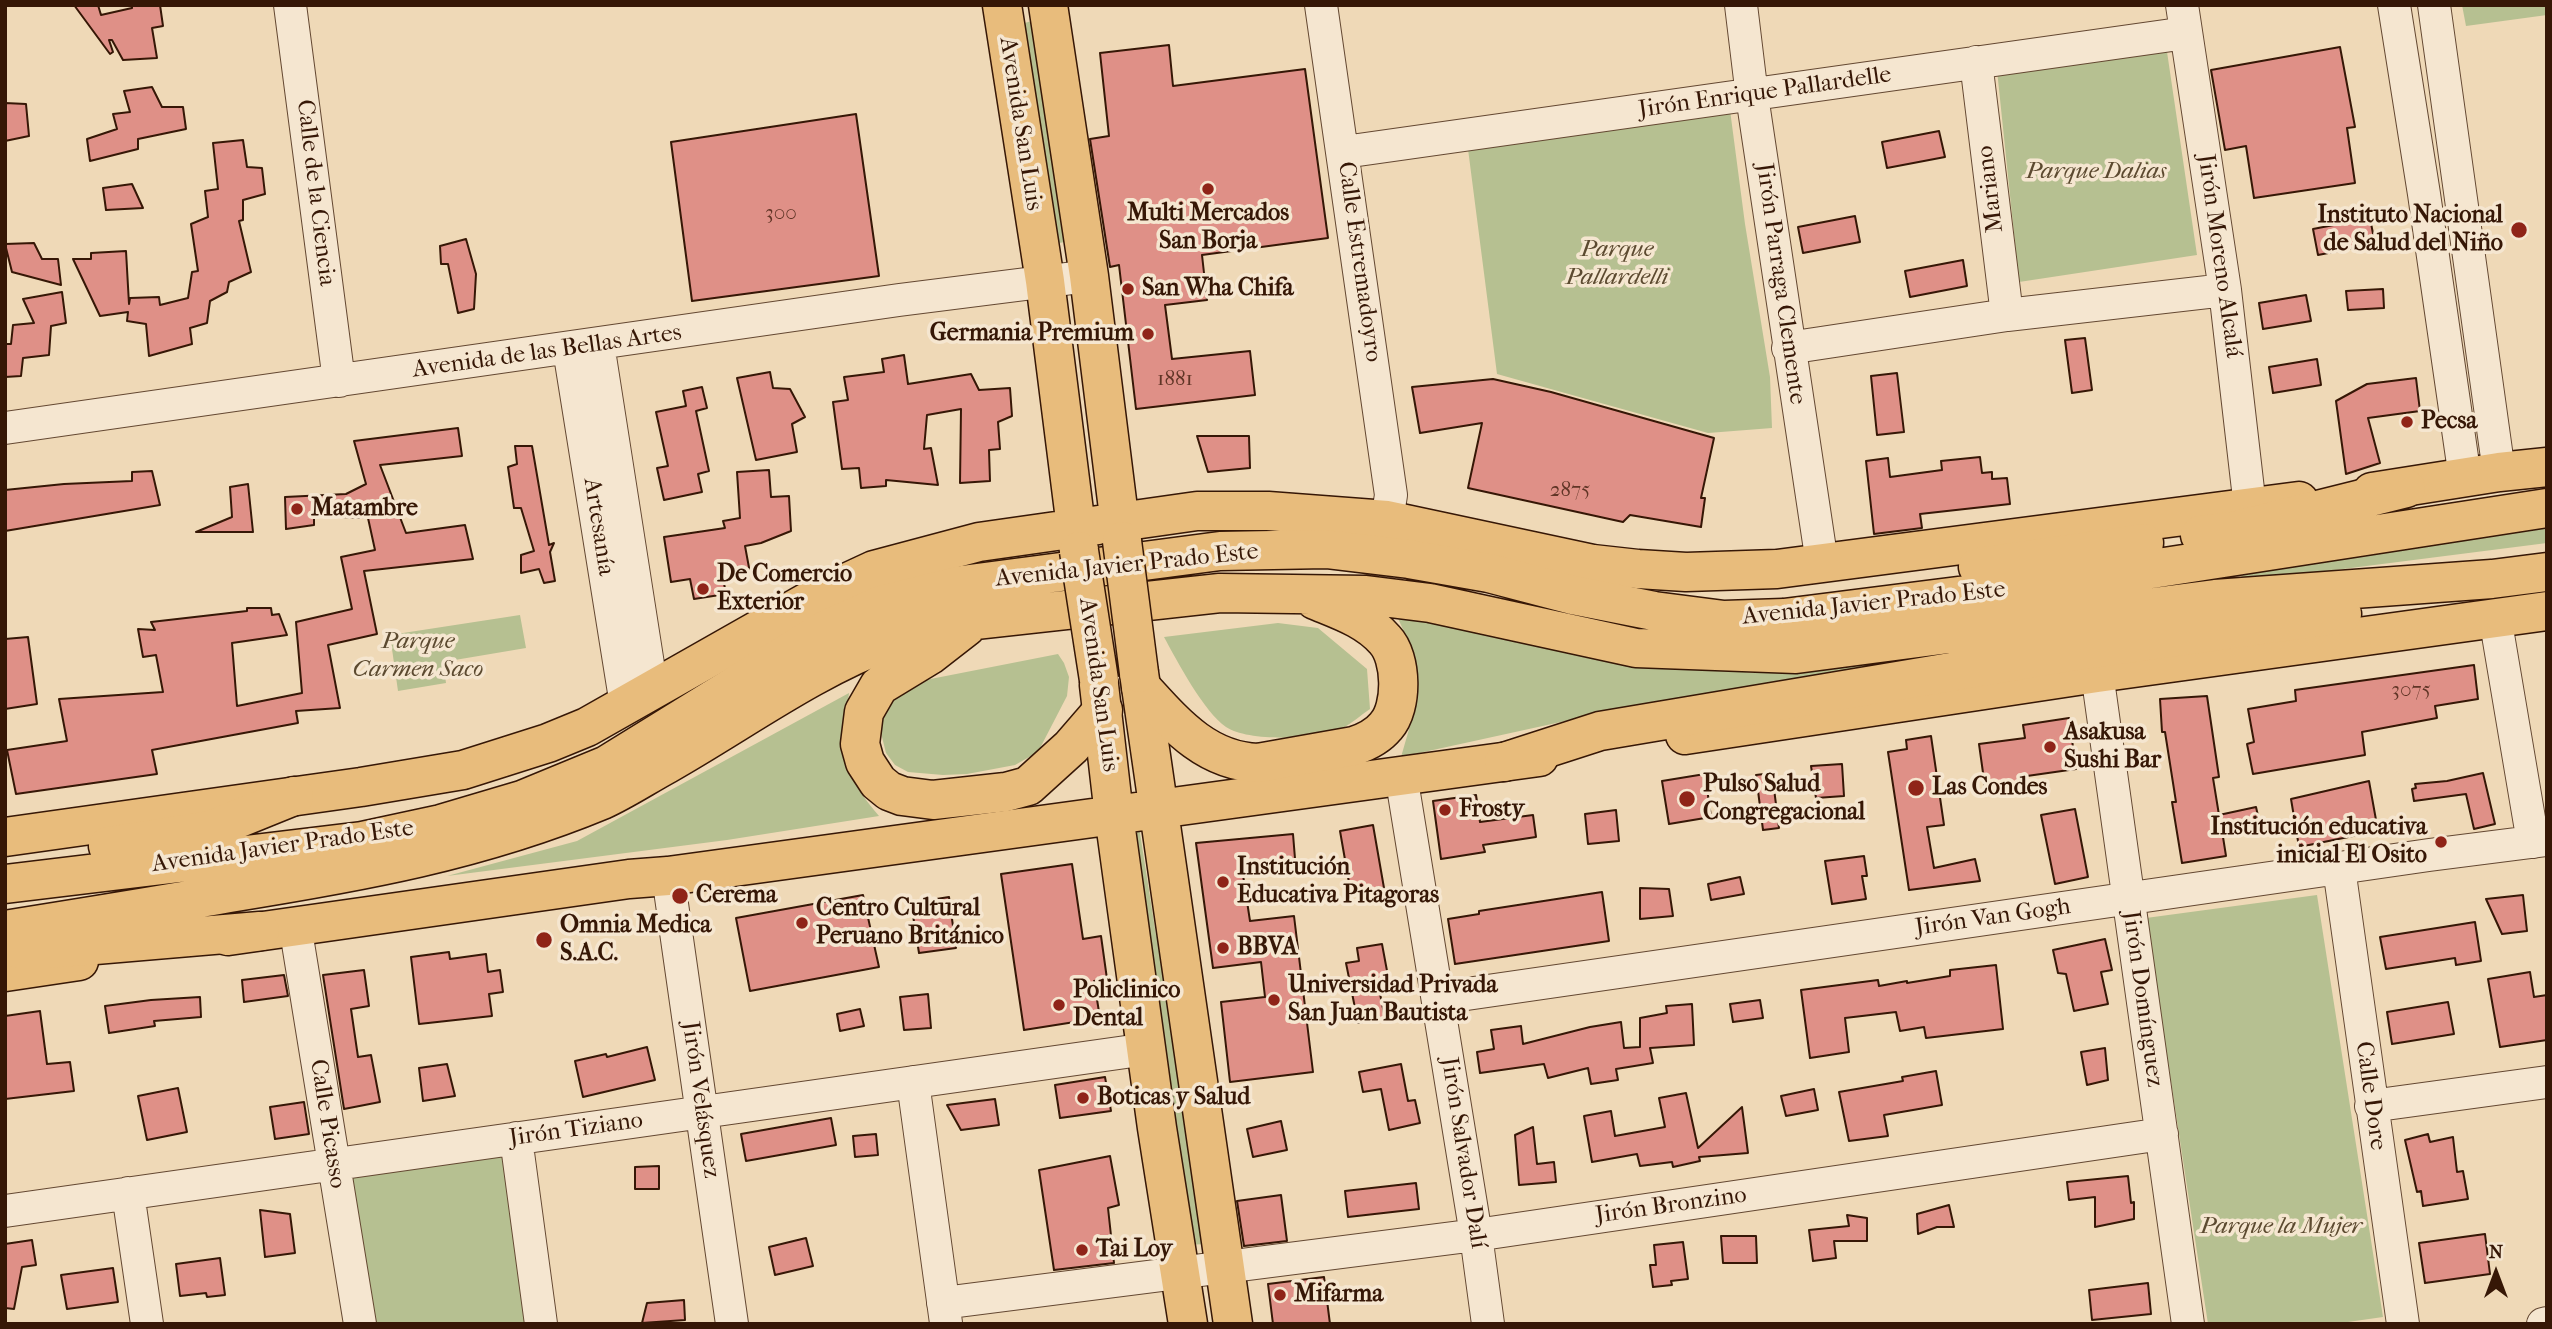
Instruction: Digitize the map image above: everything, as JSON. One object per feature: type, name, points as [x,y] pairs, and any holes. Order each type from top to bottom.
[{"type":"main road","name":"Avenida San Luis","points":[[1002,5],[1045,282],[1101,695],[1114,815],[1188,1324]]},
{"type":"main road","name":"Avenida San Luis","points":[[1048,5],[1088,276],[1158,809],[1233,1324]]},
{"type":"main road","name":"Avenida Javier Prado Este","points":[[5,836],[463,770],[548,743],[587,727],[818,596],[874,570],[979,542],[1078,540],[1120,532],[1197,511],[1268,511],[1387,520],[1593,564],[1638,569],[1735,572],[2406,488],[2547,467]]},
{"type":"main road","points":[[1573,595],[1634,601],[1719,600],[1821,591],[2238,530],[2406,488]]},
{"type":"main road","name":"Avenida Javier Prado Este","points":[[5,884],[362,841],[440,824],[522,800],[607,765],[827,629],[881,605],[962,585],[1220,551],[1326,549],[1409,559],[1480,572],[1573,595],[1654,611],[1712,618],[1784,618],[2061,583],[2547,509]]},
{"type":"main road","name":"Avenida Javier Prado Este","points":[[5,930],[351,874],[445,853],[544,823],[606,798],[799,685],[863,652],[895,638],[975,620],[1220,593],[1366,595],[1430,603],[1636,648],[1796,654],[2215,599],[2492,579],[2547,572]]},
{"type":"main road","points":[[1504,762],[1600,731],[2070,652],[2373,609],[2492,579]]},
{"type":"main road","points":[[1140,680],[1184,733],[1223,757],[1258,763],[1354,747],[1368,741],[1387,726],[1395,708],[1398,688],[1397,662],[1386,640],[1358,618],[1300,593]]},
{"type":"main road","points":[[5,972],[278,928],[1504,762],[2097,673],[2547,611]]},
{"type":"main road","points":[[975,620],[930,655],[879,686],[864,712],[860,744],[865,762],[877,782],[889,791],[902,796],[933,800],[1006,792],[1028,786],[1072,747],[1101,695]]},
{"type":"main road","points":[[5,862],[210,830],[294,796]]},
{"type":"main road","points":[[5,949],[48,949],[278,928]]},
{"type":"street","name":"Calle de la Ciencia","points":[[290,5],[339,381]]},
{"type":"street","name":"Calle Estremadoyro","points":[[1321,5],[1391,495],[1387,520]]},
{"type":"street","name":"Jirón Parraga Clemente","points":[[1741,5],[1788,348],[1822,563]]},
{"type":"street","points":[[2394,5],[2427,208],[2482,475]]},
{"type":"street","points":[[2434,5],[2462,202],[2482,475]]},
{"type":"street","name":"Jirón Enrique Pallardelle","points":[[1344,152],[1976,62],[2184,19]]},
{"type":"street","name":"Jirón Moreno Alcalá","points":[[2184,19],[2225,290],[2250,508]]},
{"type":"street","name":"Mariano","points":[[1976,62],[2007,316]]},
{"type":"street","points":[[2427,208],[2462,202]]},
{"type":"street","name":"Avenida de las Bellas Artes","points":[[5,428],[899,300],[1088,276]]},
{"type":"street","points":[[1788,348],[2007,316],[2225,290]]},
{"type":"street","name":"Artesanía","points":[[584,347],[639,697]]},
{"type":"street","points":[[2495,617],[2540,841]]},
{"type":"street","name":"Jirón Domínguez","points":[[2097,673],[2188,1324]]},
{"type":"street","name":"Jirón Salvador Dalí","points":[[1401,775],[1439,998],[1488,1324]]},
{"type":"street","name":"Jirón Van Gogh","points":[[1439,998],[2540,841]]},
{"type":"street","name":"Calle Dore","points":[[2339,868],[2403,1324]]},
{"type":"street","name":"Jirón Velásquez","points":[[668,876],[732,1324]]},
{"type":"street","name":"Calle Picasso","points":[[278,928],[334,1164],[360,1324]]},
{"type":"street","name":"Jirón Tiziano","points":[[5,1211],[1147,1049]]},
{"type":"street","points":[[914,1082],[944,1314]]},
{"type":"street","points":[[2371,1106],[2547,1082]]},
{"type":"street","name":"Jirón Bronzino","points":[[944,1314],[1180,1272],[1476,1235],[2162,1134]]},
{"type":"street","points":[[516,1138],[541,1324]]},
{"type":"street","points":[[128,1193],[147,1324]]},
{"type":"green space","points":[[2462,5],[2547,5],[2547,15],[2466,26]]},
{"type":"green space","points":[[1036,20],[1065,242],[1047,245],[1013,26]]},
{"type":"green space","name":"Parque Dalias","points":[[2166,45],[2197,255],[2019,282],[1997,70]]},
{"type":"green space","name":"Parque Pallardelli","points":[[1730,110],[1770,377],[1772,428],[1708,433],[1497,374],[1468,149]]},
{"type":"green space","points":[[2547,523],[2547,543],[2241,582],[2242,570]]},
{"type":"green space","points":[[1396,614],[1528,644],[1753,673],[2093,636],[1570,720],[1401,757],[1418,698],[1411,647]]},
{"type":"green space","name":"Parque Carmen Saco","points":[[520,615],[526,648],[443,662],[446,683],[398,691],[390,635]]},
{"type":"green space","points":[[1278,623],[1318,628],[1367,669],[1370,709],[1343,728],[1318,735],[1284,738],[1236,732],[1226,727],[1209,710],[1164,637]]},
{"type":"green space","points":[[1058,654],[1069,677],[1067,696],[1038,752],[1015,765],[967,774],[943,775],[908,772],[895,765],[886,753],[879,725],[882,708],[905,684]]},
{"type":"green space","points":[[849,693],[845,740],[847,765],[865,799],[879,816],[727,840],[447,876],[577,841]]},
{"type":"green space","points":[[1132,826],[1139,827],[1156,935],[1170,958],[1207,1244],[1184,1245]]},
{"type":"green space","name":"Parque la Mujer","points":[[2317,895],[2383,1317],[2334,1324],[2208,1324],[2146,918]]},
{"type":"green space","points":[[507,1150],[531,1324],[370,1324],[347,1173]]},
{"type":"building","points":[[74,5],[98,5],[101,15],[132,8],[132,5],[160,5],[163,26],[152,28],[157,58],[123,60],[112,40],[109,40],[113,52],[110,54]]},
{"type":"building","name":"Multi Mercados San Borja","points":[[1169,45],[1173,86],[1305,69],[1328,238],[1202,255],[1207,300],[1165,305],[1172,359],[1250,351],[1255,395],[1136,409],[1119,265],[1110,267],[1090,139],[1109,136],[1100,53]]},
{"type":"building","points":[[2340,47],[2355,127],[2347,128],[2355,183],[2254,198],[2246,146],[2225,150],[2211,70]]},
{"type":"building","points":[[152,87],[162,107],[183,107],[186,129],[138,139],[138,149],[90,161],[87,139],[117,129],[113,114],[130,112],[124,91]]},
{"type":"building","points":[[5,103],[26,104],[29,136],[5,141]]},
{"type":"building","points":[[856,114],[879,276],[692,301],[671,142]]},
{"type":"building","points":[[1939,131],[1945,157],[1887,168],[1882,142]]},
{"type":"building","points":[[243,140],[247,167],[262,168],[265,194],[243,200],[243,220],[239,221],[251,272],[229,282],[227,292],[210,301],[207,323],[190,328],[192,344],[149,356],[146,324],[127,321],[128,312],[100,316],[73,259],[91,259],[91,253],[126,251],[129,304],[130,298],[159,297],[160,305],[188,298],[192,272],[198,271],[191,224],[208,217],[205,191],[218,189],[213,143]]},
{"type":"building","points":[[132,184],[143,208],[106,210],[103,188]]},
{"type":"building","points":[[1855,216],[1860,242],[1803,253],[1798,227]]},
{"type":"building","points":[[2370,218],[2375,244],[2318,255],[2313,229]]},
{"type":"building","points":[[466,239],[476,274],[474,309],[458,313],[448,264],[441,264],[440,246]]},
{"type":"building","points":[[34,243],[42,259],[58,259],[61,285],[12,272],[5,244]]},
{"type":"building","points":[[1963,260],[1967,286],[1910,297],[1905,271]]},
{"type":"building","points":[[2383,289],[2384,308],[2348,310],[2346,291]]},
{"type":"building","points":[[62,292],[66,323],[51,326],[49,355],[23,358],[21,376],[5,377],[5,344],[11,344],[13,325],[34,323],[23,299]]},
{"type":"building","points":[[2306,295],[2311,321],[2263,329],[2259,303]]},
{"type":"building","points":[[2085,338],[2092,390],[2072,393],[2065,340]]},
{"type":"building","points":[[904,355],[908,384],[971,374],[979,390],[1010,388],[1012,416],[998,422],[1000,449],[989,450],[990,481],[960,483],[961,409],[927,415],[924,449],[931,448],[938,485],[886,480],[886,486],[861,488],[859,468],[842,469],[833,402],[848,400],[844,377],[884,372],[882,359]]},
{"type":"building","points":[[2317,359],[2321,385],[2273,393],[2269,367]]},
{"type":"building","points":[[770,372],[773,388],[790,389],[805,417],[792,424],[797,452],[756,460],[737,378]]},
{"type":"building","points":[[1897,373],[1904,432],[1877,435],[1871,376]]},
{"type":"building","points":[[2416,378],[2420,411],[2368,418],[2380,463],[2346,474],[2336,401],[2367,384]]},
{"type":"building","points":[[1493,379],[1551,392],[1714,438],[1701,498],[1705,498],[1701,527],[1630,515],[1623,522],[1468,488],[1482,423],[1420,433],[1412,387]]},
{"type":"building","points":[[702,387],[707,408],[696,411],[709,471],[698,474],[702,492],[664,500],[657,468],[668,466],[656,412],[686,406],[683,391]]},
{"type":"building","points":[[458,428],[462,456],[380,465],[406,533],[465,525],[473,559],[364,571],[377,634],[328,645],[340,708],[296,711],[298,723],[152,750],[157,774],[16,794],[7,750],[67,741],[59,699],[163,692],[156,655],[143,657],[138,629],[155,630],[151,622],[247,611],[247,608],[271,608],[272,615],[279,614],[287,635],[232,643],[237,706],[302,693],[296,622],[352,609],[341,557],[375,550],[368,518],[314,516],[314,525],[286,529],[285,497],[346,494],[366,484],[354,441]]},
{"type":"building","points":[[1197,436],[1249,436],[1250,468],[1208,472]]},
{"type":"building","points":[[515,446],[532,446],[549,545],[554,543],[550,552],[555,581],[544,583],[539,569],[521,573],[521,555],[534,551],[521,508],[514,508],[508,467],[517,464]]},
{"type":"building","points":[[1980,457],[1982,473],[1992,472],[1992,479],[2007,478],[2010,504],[1920,514],[1922,528],[1874,534],[1866,461],[1888,458],[1890,477],[1942,470],[1941,461]]},
{"type":"building","points":[[769,470],[771,497],[789,496],[791,531],[761,543],[745,546],[750,573],[723,578],[726,594],[694,599],[690,579],[671,582],[664,537],[725,528],[723,521],[740,518],[737,472]]},
{"type":"building","points":[[152,471],[160,505],[5,531],[5,490],[132,481],[132,472]]},
{"type":"building","points":[[248,484],[253,532],[196,532],[232,517],[230,487]]},
{"type":"building","points":[[28,637],[37,704],[5,709],[5,639]]},
{"type":"building","points":[[2474,665],[2478,699],[2435,706],[2437,718],[2362,732],[2365,755],[2253,774],[2247,744],[2254,742],[2248,709],[2296,701],[2295,690]]},
{"type":"building","points":[[2207,696],[2219,777],[2213,778],[2219,815],[2256,807],[2261,829],[2223,837],[2226,856],[2182,863],[2172,802],[2176,802],[2165,732],[2162,732],[2160,699]]},
{"type":"building","points":[[2069,718],[2076,769],[2020,777],[2021,782],[1985,787],[1979,744],[2025,738],[2023,725]]},
{"type":"building","name":"Las Condes","points":[[1931,736],[1944,825],[1927,827],[1934,868],[1975,859],[1980,881],[1909,890],[1888,752],[1907,749],[1906,740]]},
{"type":"building","points":[[1842,764],[1844,796],[1816,798],[1811,766]]},
{"type":"building","points":[[1772,773],[1779,828],[1763,830],[1756,775]]},
{"type":"building","points":[[2483,773],[2495,824],[2474,829],[2466,794],[2414,801],[2412,789],[2416,788],[2415,784],[2447,781]]},
{"type":"building","name":"Pulso Salud Congregacional","points":[[1705,774],[1711,817],[1669,824],[1662,781]]},
{"type":"building","points":[[2369,781],[2378,831],[2299,847],[2291,799]]},
{"type":"building","points":[[1476,795],[1480,822],[1533,815],[1536,837],[1483,845],[1485,852],[1441,859],[1433,801]]},
{"type":"building","points":[[2075,809],[2088,877],[2055,884],[2041,815]]},
{"type":"building","points":[[1616,810],[1619,841],[1588,844],[1585,814]]},
{"type":"building","points":[[1373,825],[1384,888],[1351,894],[1340,831]]},
{"type":"building","name":"Universidad Privada San Juan Bautista","points":[[1293,834],[1296,871],[1243,875],[1250,921],[1294,916],[1313,1072],[1230,1082],[1221,1002],[1265,997],[1261,962],[1213,968],[1196,843]]},
{"type":"building","points":[[1864,856],[1867,876],[1862,876],[1866,899],[1832,904],[1825,861]]},
{"type":"building","points":[[1072,864],[1083,939],[1101,936],[1107,979],[1094,981],[1100,1018],[1024,1030],[1001,874]]},
{"type":"building","points":[[1740,877],[1744,894],[1711,900],[1708,884]]},
{"type":"building","points":[[1640,888],[1669,889],[1673,916],[1640,919]]},
{"type":"building","points":[[1602,892],[1609,941],[1455,964],[1448,919],[1479,914],[1479,911]]},
{"type":"building","points":[[863,895],[879,967],[750,991],[736,918]]},
{"type":"building","points":[[2523,895],[2527,931],[2502,934],[2486,899]]},
{"type":"building","points":[[949,897],[956,948],[919,953],[911,903]]},
{"type":"building","points":[[2475,922],[2481,961],[2456,965],[2455,958],[2386,969],[2380,937]]},
{"type":"building","points":[[2105,939],[2112,970],[2101,972],[2108,1004],[2074,1011],[2066,974],[2058,973],[2053,950]]},
{"type":"building","points":[[1382,944],[1390,987],[1379,989],[1385,1018],[1358,1023],[1346,963],[1359,961],[1357,948]]},
{"type":"building","points":[[449,952],[450,959],[486,954],[488,972],[500,970],[503,992],[489,994],[492,1016],[419,1024],[411,957]]},
{"type":"building","points":[[1996,965],[2003,1029],[1926,1038],[1924,1027],[1900,1031],[1896,1012],[1845,1018],[1849,1052],[1810,1058],[1801,990],[1878,980],[1879,986],[1907,983],[1950,976],[1950,970]]},
{"type":"building","points":[[364,970],[369,1006],[351,1009],[358,1057],[371,1055],[380,1102],[344,1109],[323,975]]},
{"type":"building","points":[[2530,972],[2534,997],[2547,995],[2547,1040],[2500,1047],[2488,979]]},
{"type":"building","points":[[284,975],[288,996],[244,1002],[242,980]]},
{"type":"building","points":[[928,994],[931,1028],[904,1030],[900,997]]},
{"type":"building","points":[[200,997],[201,1017],[154,1021],[155,1026],[109,1033],[105,1006]]},
{"type":"building","points":[[1760,1000],[1763,1018],[1733,1022],[1730,1004]]},
{"type":"building","points":[[2448,1002],[2454,1034],[2392,1044],[2387,1012]]},
{"type":"building","points":[[1692,1004],[1694,1045],[1650,1048],[1653,1063],[1616,1069],[1618,1080],[1591,1084],[1588,1068],[1548,1078],[1544,1064],[1480,1073],[1477,1052],[1494,1049],[1491,1030],[1521,1026],[1523,1044],[1621,1022],[1624,1048],[1640,1047],[1640,1018],[1667,1013],[1666,1006]]},
{"type":"building","points":[[860,1009],[864,1026],[840,1031],[837,1014]]},
{"type":"building","points":[[40,1011],[47,1064],[70,1062],[74,1091],[5,1099],[5,1016]]},
{"type":"building","points":[[647,1047],[655,1080],[583,1097],[575,1061],[606,1054],[607,1057]]},
{"type":"building","points":[[2105,1048],[2108,1080],[2087,1085],[2081,1052]]},
{"type":"building","points":[[447,1064],[455,1096],[423,1101],[419,1068]]},
{"type":"building","points":[[1401,1064],[1408,1101],[1415,1100],[1420,1123],[1389,1130],[1381,1089],[1363,1092],[1359,1072]]},
{"type":"building","points":[[1936,1071],[1942,1105],[1884,1115],[1888,1136],[1849,1141],[1839,1092],[1903,1081],[1902,1077]]},
{"type":"building","name":"Boticas y Salud","points":[[1105,1077],[1111,1111],[1060,1118],[1055,1085]]},
{"type":"building","points":[[178,1088],[187,1132],[147,1140],[138,1096]]},
{"type":"building","points":[[1814,1089],[1818,1110],[1786,1116],[1781,1096]]},
{"type":"building","points":[[1686,1093],[1698,1148],[1742,1107],[1748,1153],[1699,1157],[1700,1161],[1673,1167],[1672,1162],[1640,1166],[1637,1154],[1592,1162],[1584,1116],[1611,1111],[1615,1136],[1665,1127],[1659,1098]]},
{"type":"building","points":[[995,1099],[999,1125],[961,1130],[947,1105]]},
{"type":"building","points":[[304,1102],[309,1134],[275,1139],[270,1107]]},
{"type":"building","points":[[831,1118],[836,1145],[746,1161],[741,1134]]},
{"type":"building","points":[[1281,1121],[1287,1150],[1253,1157],[1247,1129]]},
{"type":"building","points":[[1533,1127],[1537,1164],[1554,1162],[1556,1182],[1519,1185],[1515,1135]]},
{"type":"building","points":[[876,1134],[878,1155],[855,1157],[853,1136]]},
{"type":"building","points":[[2428,1134],[2430,1142],[2453,1137],[2457,1172],[2463,1171],[2468,1199],[2423,1206],[2421,1191],[2417,1192],[2405,1140]]},
{"type":"building","points":[[1110,1156],[1119,1205],[1108,1208],[1114,1263],[1054,1270],[1039,1170]]},
{"type":"building","points":[[659,1166],[659,1189],[635,1189],[635,1167]]},
{"type":"building","points":[[2128,1176],[2131,1203],[2134,1202],[2134,1219],[2095,1227],[2095,1197],[2069,1200],[2067,1182]]},
{"type":"building","points":[[1416,1183],[1419,1209],[1348,1217],[1345,1191]]},
{"type":"building","points":[[1281,1195],[1287,1241],[1244,1246],[1237,1201]]},
{"type":"building","points":[[1949,1205],[1954,1227],[1937,1227],[1918,1234],[1917,1214]]},
{"type":"building","points":[[260,1210],[290,1214],[295,1253],[265,1257]]},
{"type":"building","points":[[1847,1215],[1867,1218],[1867,1241],[1834,1241],[1836,1258],[1813,1261],[1809,1230],[1849,1226]]},
{"type":"building","points":[[2485,1234],[2490,1274],[2425,1283],[2419,1243]]},
{"type":"building","points":[[1721,1236],[1756,1236],[1757,1263],[1723,1263]]},
{"type":"building","points":[[806,1238],[813,1266],[775,1275],[769,1247]]},
{"type":"building","points":[[32,1240],[36,1265],[22,1267],[14,1309],[5,1308],[5,1244]]},
{"type":"building","points":[[1683,1242],[1688,1279],[1671,1281],[1672,1285],[1653,1287],[1650,1265],[1656,1265],[1654,1245]]},
{"type":"building","points":[[220,1258],[225,1295],[207,1297],[206,1293],[180,1296],[176,1264]]},
{"type":"building","points":[[113,1268],[118,1302],[67,1309],[61,1275]]},
{"type":"building","points":[[1324,1277],[1330,1324],[1273,1324],[1268,1284]]},
{"type":"building","points":[[2148,1283],[2151,1314],[2092,1320],[2089,1290]]},
{"type":"building","points":[[684,1300],[685,1320],[642,1323],[647,1303]]},
{"type":"place","name":"Multi Mercados San Borja","points":[[1208,189]]},
{"type":"place","name":"Instituto Nacional de Salud del Niño","points":[[2519,230]]},
{"type":"place","name":"San Wha Chifa","points":[[1128,289]]},
{"type":"place","name":"Germania Premium","points":[[1148,334]]},
{"type":"place","name":"Pecsa","points":[[2407,422]]},
{"type":"place","name":"Matambre","points":[[297,509]]},
{"type":"place","name":"De Comercio Exterior","points":[[703,589]]},
{"type":"place","name":"Asakusa Sushi Bar","points":[[2050,747]]},
{"type":"place","name":"Las Condes","points":[[1916,788]]},
{"type":"place","name":"Pulso Salud Congregacional","points":[[1687,799]]},
{"type":"place","name":"Frosty","points":[[1445,810]]},
{"type":"place","name":"Institución educativa inicial El Osito","points":[[2441,842]]},
{"type":"place","name":"Institución Educativa Pitagoras","points":[[1223,882]]},
{"type":"place","name":"Cerema","points":[[680,896]]},
{"type":"place","name":"Centro Cultural Peruano Británico","points":[[802,923]]},
{"type":"place","name":"Omnia Medica S.A.C.","points":[[544,940]]},
{"type":"place","name":"BBVA","points":[[1223,948]]},
{"type":"place","name":"Universidad Privada San Juan Bautista","points":[[1274,1000]]},
{"type":"place","name":"Policlinico Dental","points":[[1059,1005]]},
{"type":"place","name":"Boticas y Salud","points":[[1083,1098]]},
{"type":"place","name":"Tai Loy","points":[[1082,1250]]},
{"type":"place","name":"Mifarma","points":[[1280,1295]]}]
